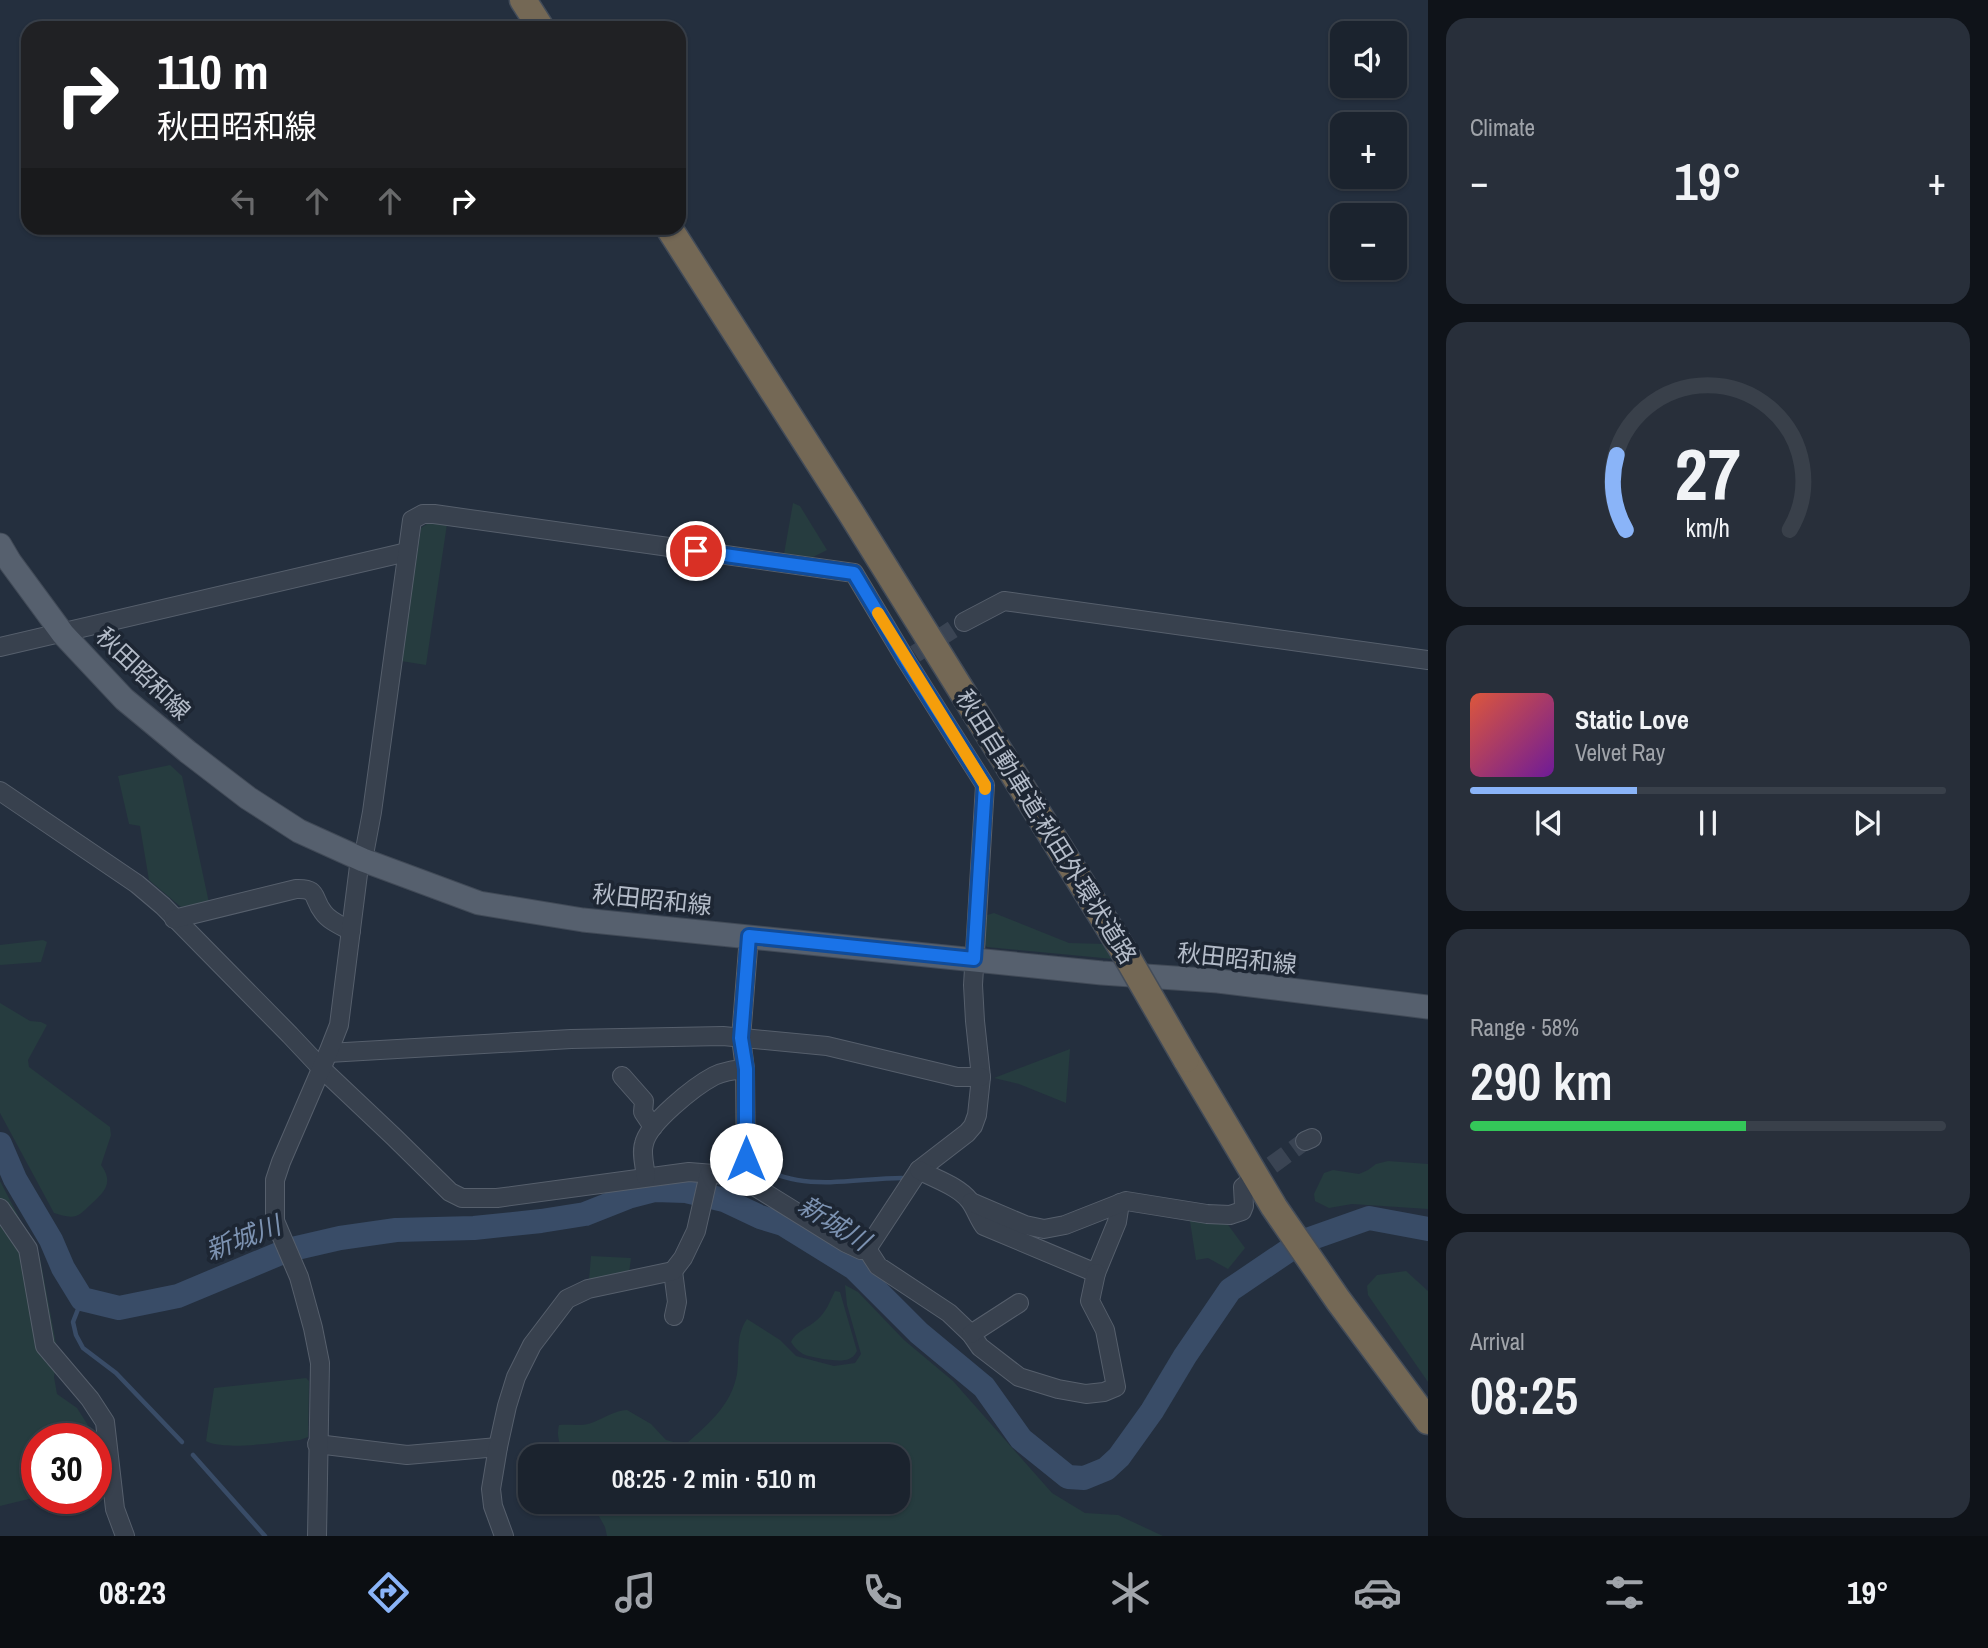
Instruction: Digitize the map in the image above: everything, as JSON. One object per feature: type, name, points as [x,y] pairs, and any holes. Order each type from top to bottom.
[{"type":"highway","points":[[523,0],[536,21]]},
{"type":"highway","name":"秋田自動車道;秋田外環状道路","points":[[673,235],[851,513],[1123,950],[1274,1207],[1338,1300],[1428,1421]]},
{"type":"main road","name":"秋田昭和線","points":[[0,545],[63,634],[124,699],[248,798],[299,831],[362,859],[479,903],[583,920],[1102,973],[1218,981],[1428,1007]]},
{"type":"street","points":[[0,791],[136,884],[163,906],[290,1035],[325,1061],[394,1137],[450,1192],[462,1198],[497,1198],[688,1172],[708,1178],[726,1175],[746,1181],[861,1250],[867,1249],[919,1170],[967,1133],[977,1115],[981,1077],[975,1021],[974,959],[985,785],[911,657],[854,573],[434,514],[423,514],[412,520],[372,812],[362,859],[339,1025],[325,1061],[281,1162],[275,1180],[275,1221],[299,1277],[320,1363],[317,1536]]},
{"type":"street","points":[[0,647],[407,552]]},
{"type":"street","points":[[964,622],[1004,601],[1428,660]]},
{"type":"street","points":[[174,919],[296,889],[307,889],[312,892],[324,914],[351,931]]},
{"type":"street","points":[[746,1181],[746,1069],[741,1038],[749,936]]},
{"type":"street","points":[[325,1061],[571,1039],[723,1037],[827,1046],[957,1077],[981,1077]]},
{"type":"street","points":[[646,1177],[643,1144],[653,1127],[671,1107],[713,1076],[746,1069]]},
{"type":"street","points":[[622,1076],[644,1101],[643,1112],[653,1127]]},
{"type":"street","points":[[919,1170],[956,1189],[971,1202],[1025,1225],[1044,1229],[1065,1225],[1126,1201],[1230,1215],[1242,1211],[1243,1187],[1250,1181]]},
{"type":"street","points":[[504,1536],[493,1506],[491,1489],[498,1447],[516,1377],[532,1345],[567,1299],[588,1289],[673,1271],[683,1258],[696,1231],[708,1178]]},
{"type":"street","points":[[971,1202],[984,1226],[1096,1273]]},
{"type":"street","points":[[867,1249],[878,1266],[949,1313],[971,1334],[980,1347],[1019,1377],[1086,1394],[1104,1392],[1116,1387],[1105,1330],[1090,1301],[1096,1273],[1117,1222],[1120,1203]]},
{"type":"street","points":[[0,1209],[28,1249],[45,1346],[90,1399],[105,1422],[115,1509],[125,1536]]},
{"type":"street","points":[[673,1271],[677,1302],[674,1316]]},
{"type":"street","points":[[971,1334],[1019,1303]]},
{"type":"street","points":[[317,1444],[407,1455],[498,1447]]},
{"type":"green space","points":[[793,503],[800,506],[827,550],[811,558],[784,554]]},
{"type":"green space","points":[[430,522],[447,524],[426,665],[401,661],[421,528]]},
{"type":"green space","points":[[170,765],[182,776],[209,903],[181,907],[149,880],[140,826],[129,824],[118,776]]},
{"type":"green space","points":[[994,913],[1069,943],[1107,944],[1116,956],[1113,959],[987,947],[982,942],[982,919]]},
{"type":"green space","points":[[43,940],[47,942],[41,962],[0,965],[0,945]]},
{"type":"green space","points":[[0,1003],[30,1021],[47,1025],[28,1060],[29,1067],[110,1127],[111,1135],[101,1165],[107,1183],[103,1192],[76,1216],[54,1213],[0,1113]]},
{"type":"green space","points":[[1070,1049],[1066,1103],[1019,1084],[994,1078]]},
{"type":"green space","points":[[1388,1161],[1428,1164],[1428,1209],[1352,1204],[1329,1208],[1315,1201],[1314,1194],[1324,1173],[1333,1170],[1359,1174],[1376,1164]]},
{"type":"green space","points":[[0,1181],[40,1258],[58,1354],[54,1377],[57,1394],[77,1408],[86,1423],[21,1423],[21,1501],[0,1506]]},
{"type":"green space","points":[[1189,1215],[1223,1218],[1245,1248],[1228,1269],[1208,1258],[1196,1260]]},
{"type":"green space","points":[[591,1256],[631,1258],[629,1273],[589,1280]]},
{"type":"green space","points":[[1406,1271],[1428,1291],[1428,1382],[1368,1295],[1367,1286],[1377,1275]]},
{"type":"green space","points":[[845,1285],[858,1292],[904,1340],[953,1381],[1052,1493],[1085,1513],[1118,1515],[1163,1536],[607,1536],[598,1514],[910,1514],[910,1444],[686,1444],[717,1414],[730,1396],[737,1374],[741,1332],[747,1319],[780,1340],[796,1356],[834,1366],[855,1363],[861,1354],[847,1305]]},
{"type":"green space","points":[[835,1291],[840,1292],[857,1351],[845,1360],[803,1354],[791,1342],[820,1317]]},
{"type":"green space","points":[[306,1378],[309,1381],[308,1437],[238,1446],[206,1441],[214,1388]]},
{"type":"green space","points":[[627,1410],[651,1424],[666,1440],[681,1444],[560,1444],[558,1433],[559,1425],[590,1424]]},
{"type":"waterway","name":"新城川","points":[[0,1144],[15,1179],[82,1299],[119,1308],[178,1296],[288,1250],[340,1238],[396,1230],[474,1228],[541,1221],[585,1214],[628,1197],[655,1190],[686,1191],[724,1200],[760,1217],[783,1224],[854,1268],[919,1333],[984,1387],[1021,1439],[1068,1477],[1084,1478],[1106,1469],[1119,1457],[1230,1290],[1301,1242],[1369,1218],[1428,1229]]},
{"type":"waterway","points":[[759,1169],[810,1182],[902,1178]]},
{"type":"waterway","points":[[82,1299],[73,1322],[83,1348],[116,1373],[182,1442]]},
{"type":"waterway","points":[[193,1455],[265,1536]]},
{"type":"tunnel","points":[[915,654],[964,622]]},
{"type":"tunnel","points":[[1250,1181],[1305,1141]]},
{"type":"slow traffic","points":[[878,613],[985,789]]},
{"type":"route","points":[[696,551],[854,573],[985,785],[974,959],[749,936],[741,1038],[746,1069],[746,1159]]}]
